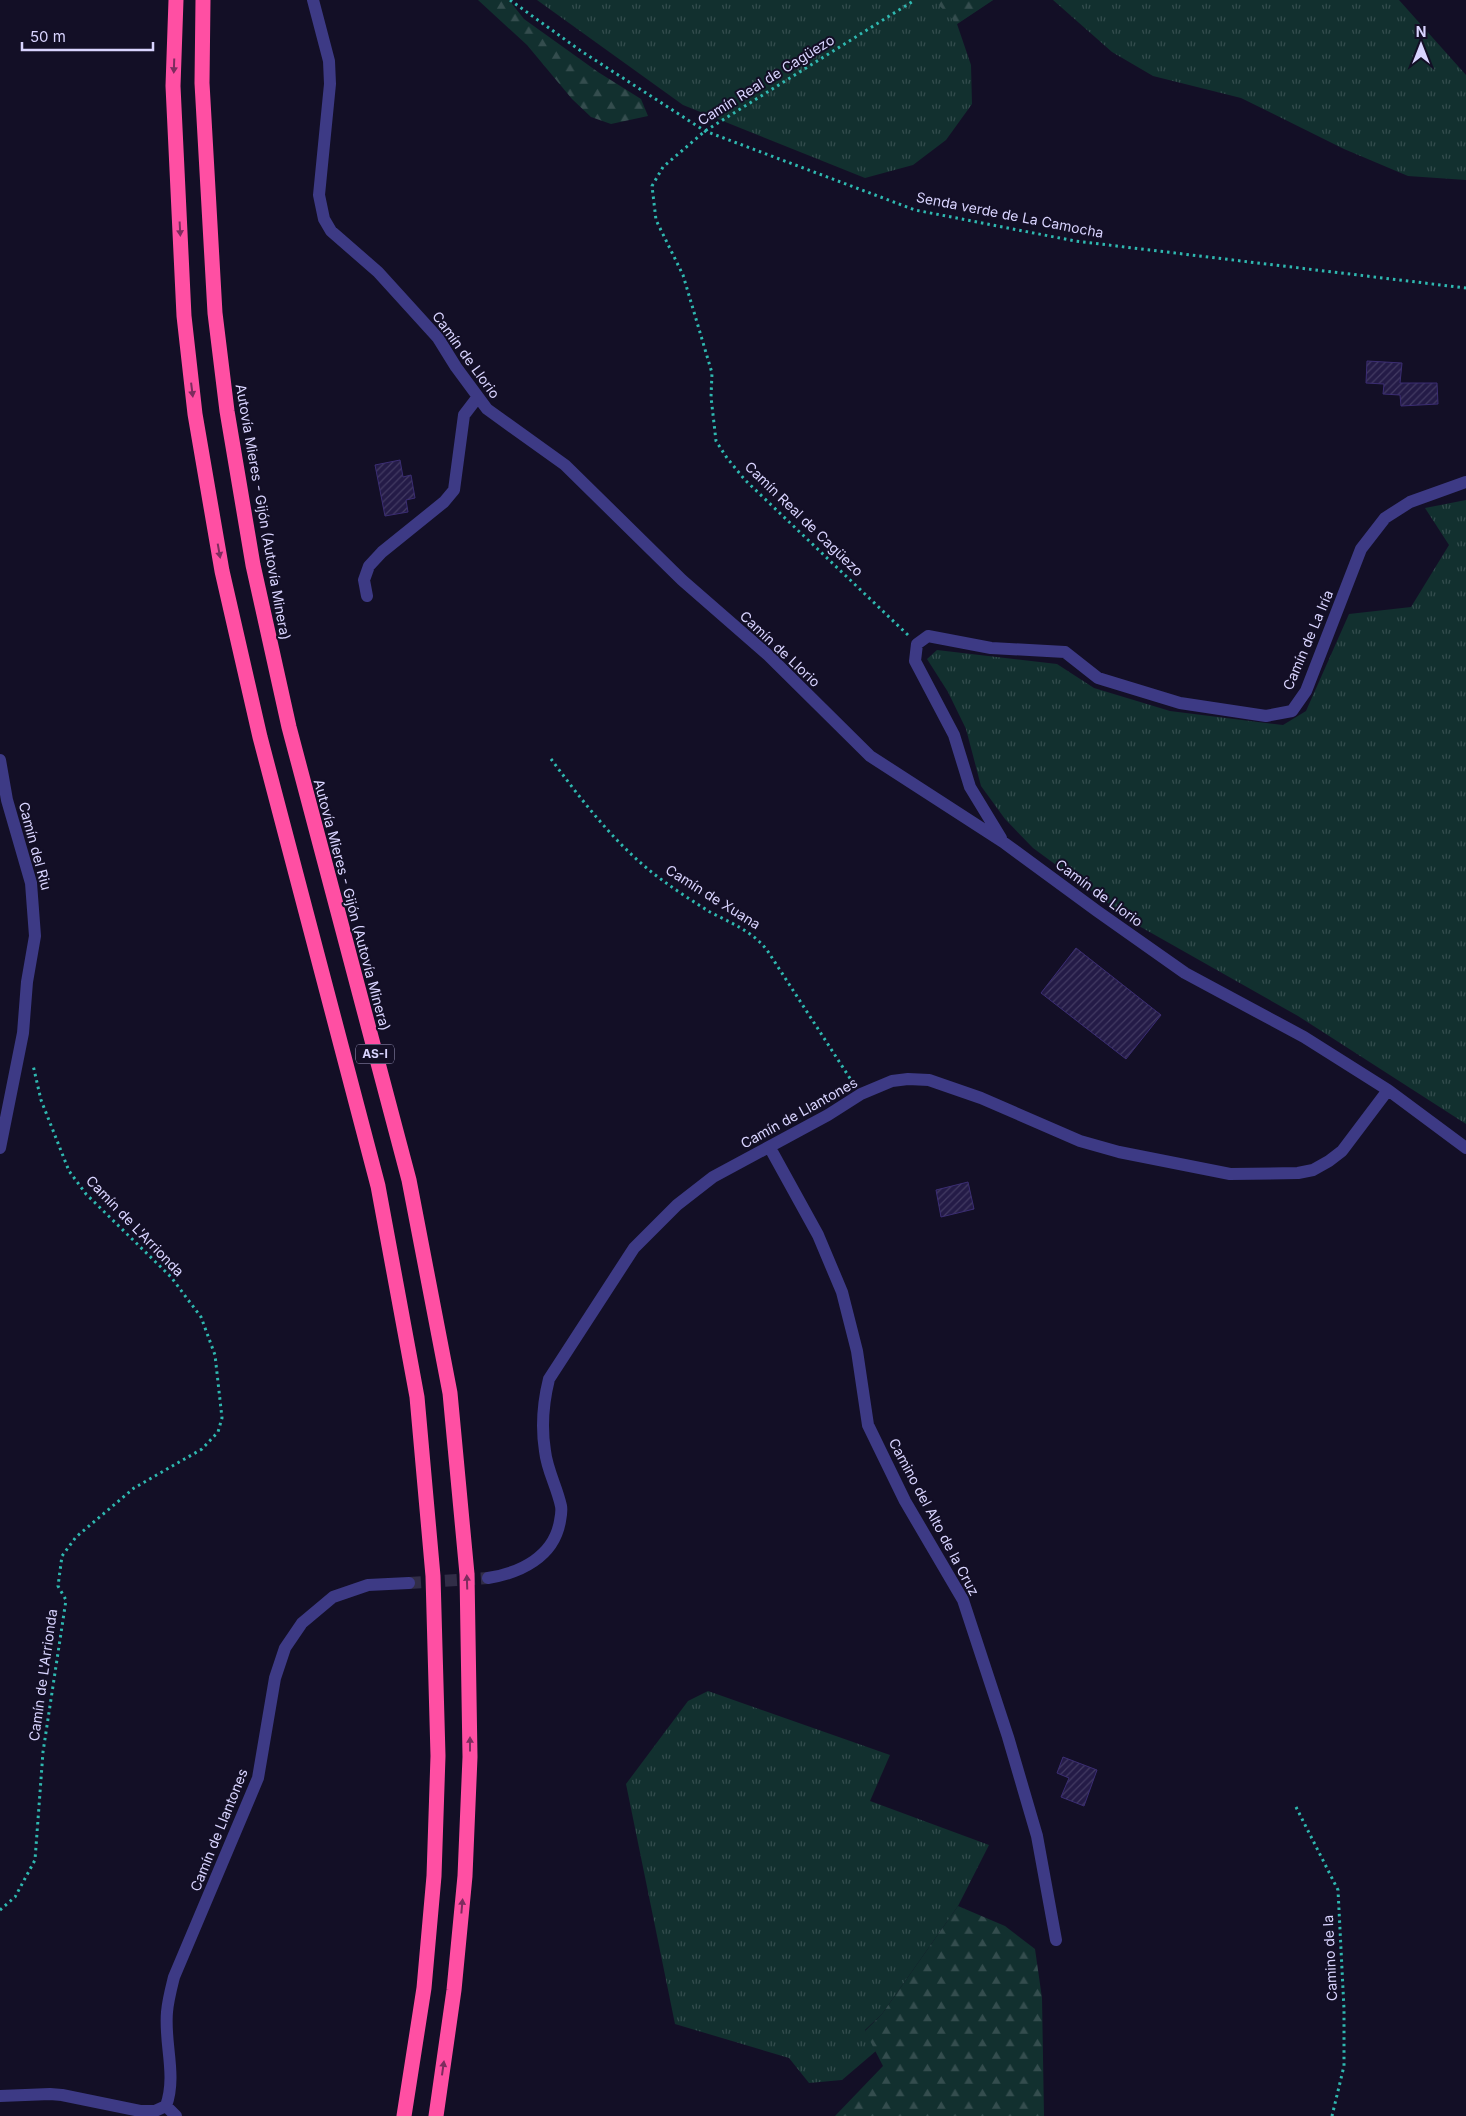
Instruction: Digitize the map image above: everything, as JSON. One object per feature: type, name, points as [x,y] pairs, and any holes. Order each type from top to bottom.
[{"type":"highway","name":"AS-I","points":[[176,0],[173,86],[184,316],[200,444],[222,571],[260,737],[378,1186],[417,1397],[433,1576],[438,1756],[434,1876],[424,1988],[404,2116]]},
{"type":"highway","name":"Autovía Mieres - Gijón (Autovía Minera)","points":[[203,0],[202,82],[215,313],[227,410],[253,565],[289,728],[408,1180],[450,1393],[467,1574],[470,1757],[465,1876],[454,1990],[436,2116]]},
{"type":"street","name":"Camín de Llorio","points":[[313,0],[329,61],[330,84],[319,196],[324,219],[331,231],[378,272],[427,325],[438,338],[486,409],[565,465],[682,580],[768,655],[870,756],[1003,842],[1185,973],[1304,1037],[1388,1090],[1466,1148]]},
{"type":"street","points":[[367,596],[364,580],[369,566],[382,552],[444,502],[454,490],[464,415],[477,398]]},
{"type":"street","name":"Camín de La Iría","points":[[917,644],[928,636],[991,648],[1064,652],[1098,678],[1180,703],[1266,716],[1292,711],[1306,691],[1361,549],[1385,518],[1410,502],[1466,482]]},
{"type":"street","points":[[917,644],[915,661],[954,735],[970,787],[1003,842]]},
{"type":"street","name":"Camín del Riu","points":[[0,760],[7,800],[31,883],[35,936],[27,982],[24,1033],[0,1148]]},
{"type":"street","name":"Camín de Llantones","points":[[488,1578],[504,1576],[527,1566],[544,1553],[558,1532],[562,1508],[545,1453],[542,1428],[543,1403],[549,1379],[634,1248],[677,1205],[713,1178],[770,1148],[793,1132],[828,1115],[860,1094],[892,1082],[908,1079],[929,1080],[981,1098],[1080,1141],[1119,1152],[1230,1174],[1298,1173],[1313,1170],[1342,1151],[1388,1090]]},
{"type":"street","name":"Camino del Alto de la Cruz","points":[[770,1148],[818,1235],[842,1292],[857,1351],[868,1425],[905,1501],[963,1600],[1008,1737],[1037,1836],[1056,1940]]},
{"type":"street","name":"Camín de Llantones","points":[[166,2106],[170,2096],[172,2067],[166,2014],[170,1992],[174,1977],[258,1778],[275,1678],[286,1648],[302,1623],[333,1597],[368,1585],[409,1583]]},
{"type":"street","points":[[0,2096],[62,2095],[140,2111],[155,2111],[166,2106],[176,2116]]},
{"type":"path","name":"Senda verde de La Camocha","points":[[510,0],[581,51],[705,131],[915,210],[1075,241],[1466,288]]},
{"type":"path","name":"Camín Real de Cagüezo","points":[[915,0],[705,131],[663,167],[652,186],[652,200],[656,220],[683,275],[691,296],[712,373],[711,396],[716,441],[745,480],[917,644]]},
{"type":"path","name":"Camín de Xuana","points":[[551,759],[578,796],[618,841],[661,880],[709,911],[758,938],[860,1094]]},
{"type":"path","name":"Camín de L'Arrionda","points":[[0,1910],[15,1897],[35,1860],[43,1752],[66,1600],[58,1586],[62,1556],[76,1537],[134,1488],[202,1449],[218,1432],[222,1418],[215,1355],[201,1317],[171,1277],[86,1194],[69,1171],[41,1100],[24,1033]]},
{"type":"path","name":"Camino de la","points":[[1296,1807],[1338,1890],[1344,2009],[1344,2066],[1332,2116]]},
{"type":"green space","points":[[478,0],[509,0],[524,19],[598,72],[641,99],[648,116],[611,124],[591,117],[572,99],[527,45]]},
{"type":"green space","points":[[537,0],[993,0],[957,24],[971,65],[972,104],[946,140],[913,165],[865,178],[683,105]]},
{"type":"green space","points":[[934,0],[993,0],[957,24]]},
{"type":"green space","points":[[1053,0],[1399,0],[1466,75],[1466,180],[1408,176],[1344,149],[1241,98],[1153,76],[1112,52]]},
{"type":"green space","points":[[1466,500],[1466,1124],[1298,1016],[1139,926],[1033,848],[1005,819],[981,786],[966,729],[948,692],[927,659],[937,650],[1057,664],[1094,688],[1170,711],[1283,725],[1306,711],[1349,614],[1411,607],[1449,545],[1425,508]]},
{"type":"green space","points":[[708,1691],[890,1755],[870,1801],[989,1845],[958,1906],[882,2014],[865,2030],[876,2051],[842,2080],[809,2083],[789,2058],[675,2024],[626,1784],[688,1701]]},
{"type":"green space","points":[[958,1906],[1005,1926],[1035,1949],[1042,1998],[1044,2116],[835,2116],[883,2066],[865,2031],[882,2014]]},
{"type":"building","points":[[1367,361],[1402,363],[1400,383],[1437,383],[1438,404],[1401,406],[1400,395],[1383,394],[1384,384],[1366,383]]},
{"type":"building","points":[[400,460],[403,477],[411,475],[415,498],[406,500],[408,512],[385,516],[375,465]]},
{"type":"building","points":[[1076,948],[1161,1015],[1126,1059],[1041,993]]},
{"type":"building","points":[[968,1182],[974,1209],[941,1217],[936,1190]]},
{"type":"building","points":[[1063,1757],[1097,1770],[1084,1806],[1061,1797],[1069,1778],[1057,1773]]},
{"type":"tunnel","points":[[409,1583],[488,1578]]}]
